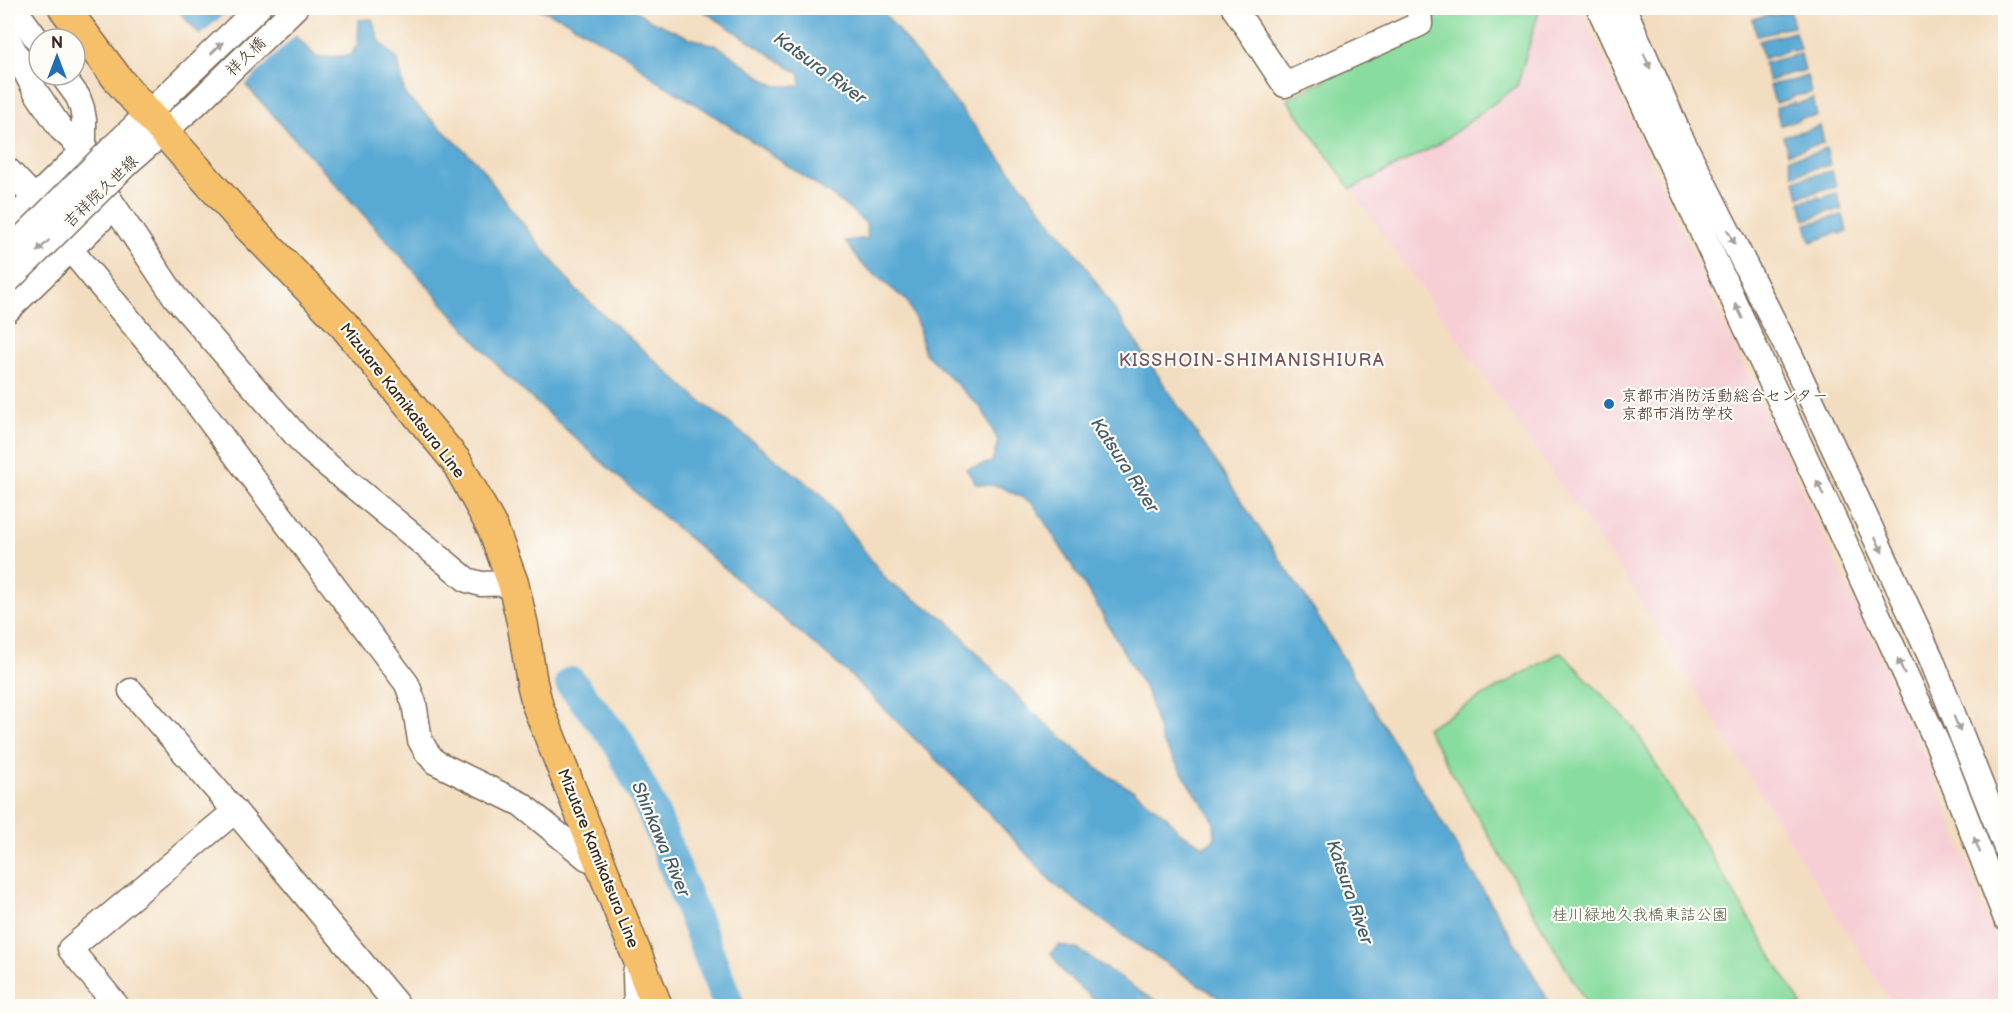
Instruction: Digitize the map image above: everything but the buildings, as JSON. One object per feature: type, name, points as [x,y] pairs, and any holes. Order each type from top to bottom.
[{"type":"main road","name":"Mizutare Kamikatsura Line","points":[[64,8],[120,82],[244,222],[343,324],[456,461],[493,529],[513,583],[538,706],[657,1006]]},
{"type":"street","points":[[14,8],[28,27]]},
{"type":"street","name":"祥久橋","points":[[175,88],[258,8]]},
{"type":"street","name":"祥久橋","points":[[195,105],[295,8]]},
{"type":"street","points":[[1234,8],[1285,85],[1420,24],[1419,8]]},
{"type":"street","points":[[1599,8],[1938,745],[2006,919]]},
{"type":"street","points":[[1623,8],[1679,134],[1790,354],[1931,658],[2006,848]]},
{"type":"street","points":[[8,39],[36,92],[61,129],[84,150],[114,207],[175,297],[308,449],[467,580],[481,584],[513,583]]},
{"type":"street","points":[[8,224],[84,150],[82,108],[71,87]]},
{"type":"street","name":"吉祥院久世線","points":[[156,123],[175,88]]},
{"type":"street","name":"吉祥院久世線","points":[[8,252],[156,123],[195,105]]},
{"type":"street","name":"吉祥院久世線","points":[[8,281],[123,153]]},
{"type":"street","points":[[8,170],[74,245],[177,377],[407,684],[414,703],[420,740],[435,762],[521,804],[587,858],[601,863]]},
{"type":"street","points":[[8,310],[114,207]]},
{"type":"street","points":[[131,692],[235,811],[398,1006]]},
{"type":"street","points":[[117,1006],[70,949],[235,811]]},
{"type":"street","points":[[636,1006],[635,974],[639,957]]},
{"type":"shaded area","points":[[1540,8],[1580,8],[1940,790],[2005,967],[2005,1006],[1893,1006],[1622,572],[1351,189],[1439,144],[1517,86]]},
{"type":"green space","points":[[1427,8],[1540,8],[1517,86],[1439,144],[1351,189],[1287,99],[1429,28]]},
{"type":"green space","name":"桂川緑地久我橋東詰公園","points":[[1561,652],[1634,728],[1802,1006],[1588,1006],[1426,728]]},
{"type":"water","name":"Katsura River","points":[[176,8],[320,8],[293,33],[317,58],[351,55],[358,43],[359,20],[372,19],[380,42],[398,60],[405,95],[477,162],[576,290],[700,401],[821,494],[888,582],[947,620],[1030,710],[1102,772],[1134,791],[1167,817],[1179,832],[1204,846],[1215,839],[1214,821],[1162,742],[1147,692],[1092,597],[1033,503],[999,486],[976,484],[966,469],[992,462],[998,441],[982,409],[924,352],[919,328],[907,301],[863,265],[845,241],[868,238],[866,223],[834,197],[704,109],[657,81],[627,56],[562,18],[536,8],[632,8],[648,19],[690,38],[718,46],[768,82],[777,86],[801,86],[800,74],[699,8],[880,8],[1080,258],[1315,612],[1551,1006],[1232,1006],[1125,937],[1054,884],[979,802],[848,673],[645,501],[508,377]]},
{"type":"water","points":[[1790,10],[1794,27],[1757,36],[1753,19]]},
{"type":"water","points":[[1795,32],[1800,49],[1792,51],[1792,49],[1763,59],[1759,41]]},
{"type":"water","points":[[1801,54],[1805,71],[1798,73],[1797,71],[1769,81],[1764,63]]},
{"type":"water","points":[[1807,76],[1811,93],[1793,96],[1793,98],[1775,103],[1770,85]]},
{"type":"water","points":[[1813,98],[1817,116],[1799,118],[1799,120],[1780,125],[1776,108],[1794,103],[1795,105]]},
{"type":"water","points":[[1820,126],[1824,143],[1788,153],[1783,136]]},
{"type":"water","points":[[1826,148],[1830,165],[1793,175],[1789,158]]},
{"type":"water","points":[[1832,171],[1836,187],[1799,197],[1795,180]]},
{"type":"water","points":[[1837,193],[1842,210],[1834,212],[1833,210],[1805,220],[1800,202]]},
{"type":"water","points":[[1843,215],[1847,232],[1840,234],[1839,232],[1811,242],[1806,224]]},
{"type":"water","points":[[1059,945],[1079,950],[1145,995],[1168,1006],[1101,1006],[1064,973],[1051,953]]},
{"type":"pier","points":[[230,8],[323,8],[244,86],[199,37]]},
{"type":"waterway","name":"Shinkawa River","points":[[571,683],[617,740],[654,814],[729,1006]]},
{"type":"place","name":"京都市消防活動総合センター 京都市消防学校","points":[[1609,404]]},
{"type":"district","name":"KISSHOIN-SHIMANISHIURA","points":[[1252,360]]}]
